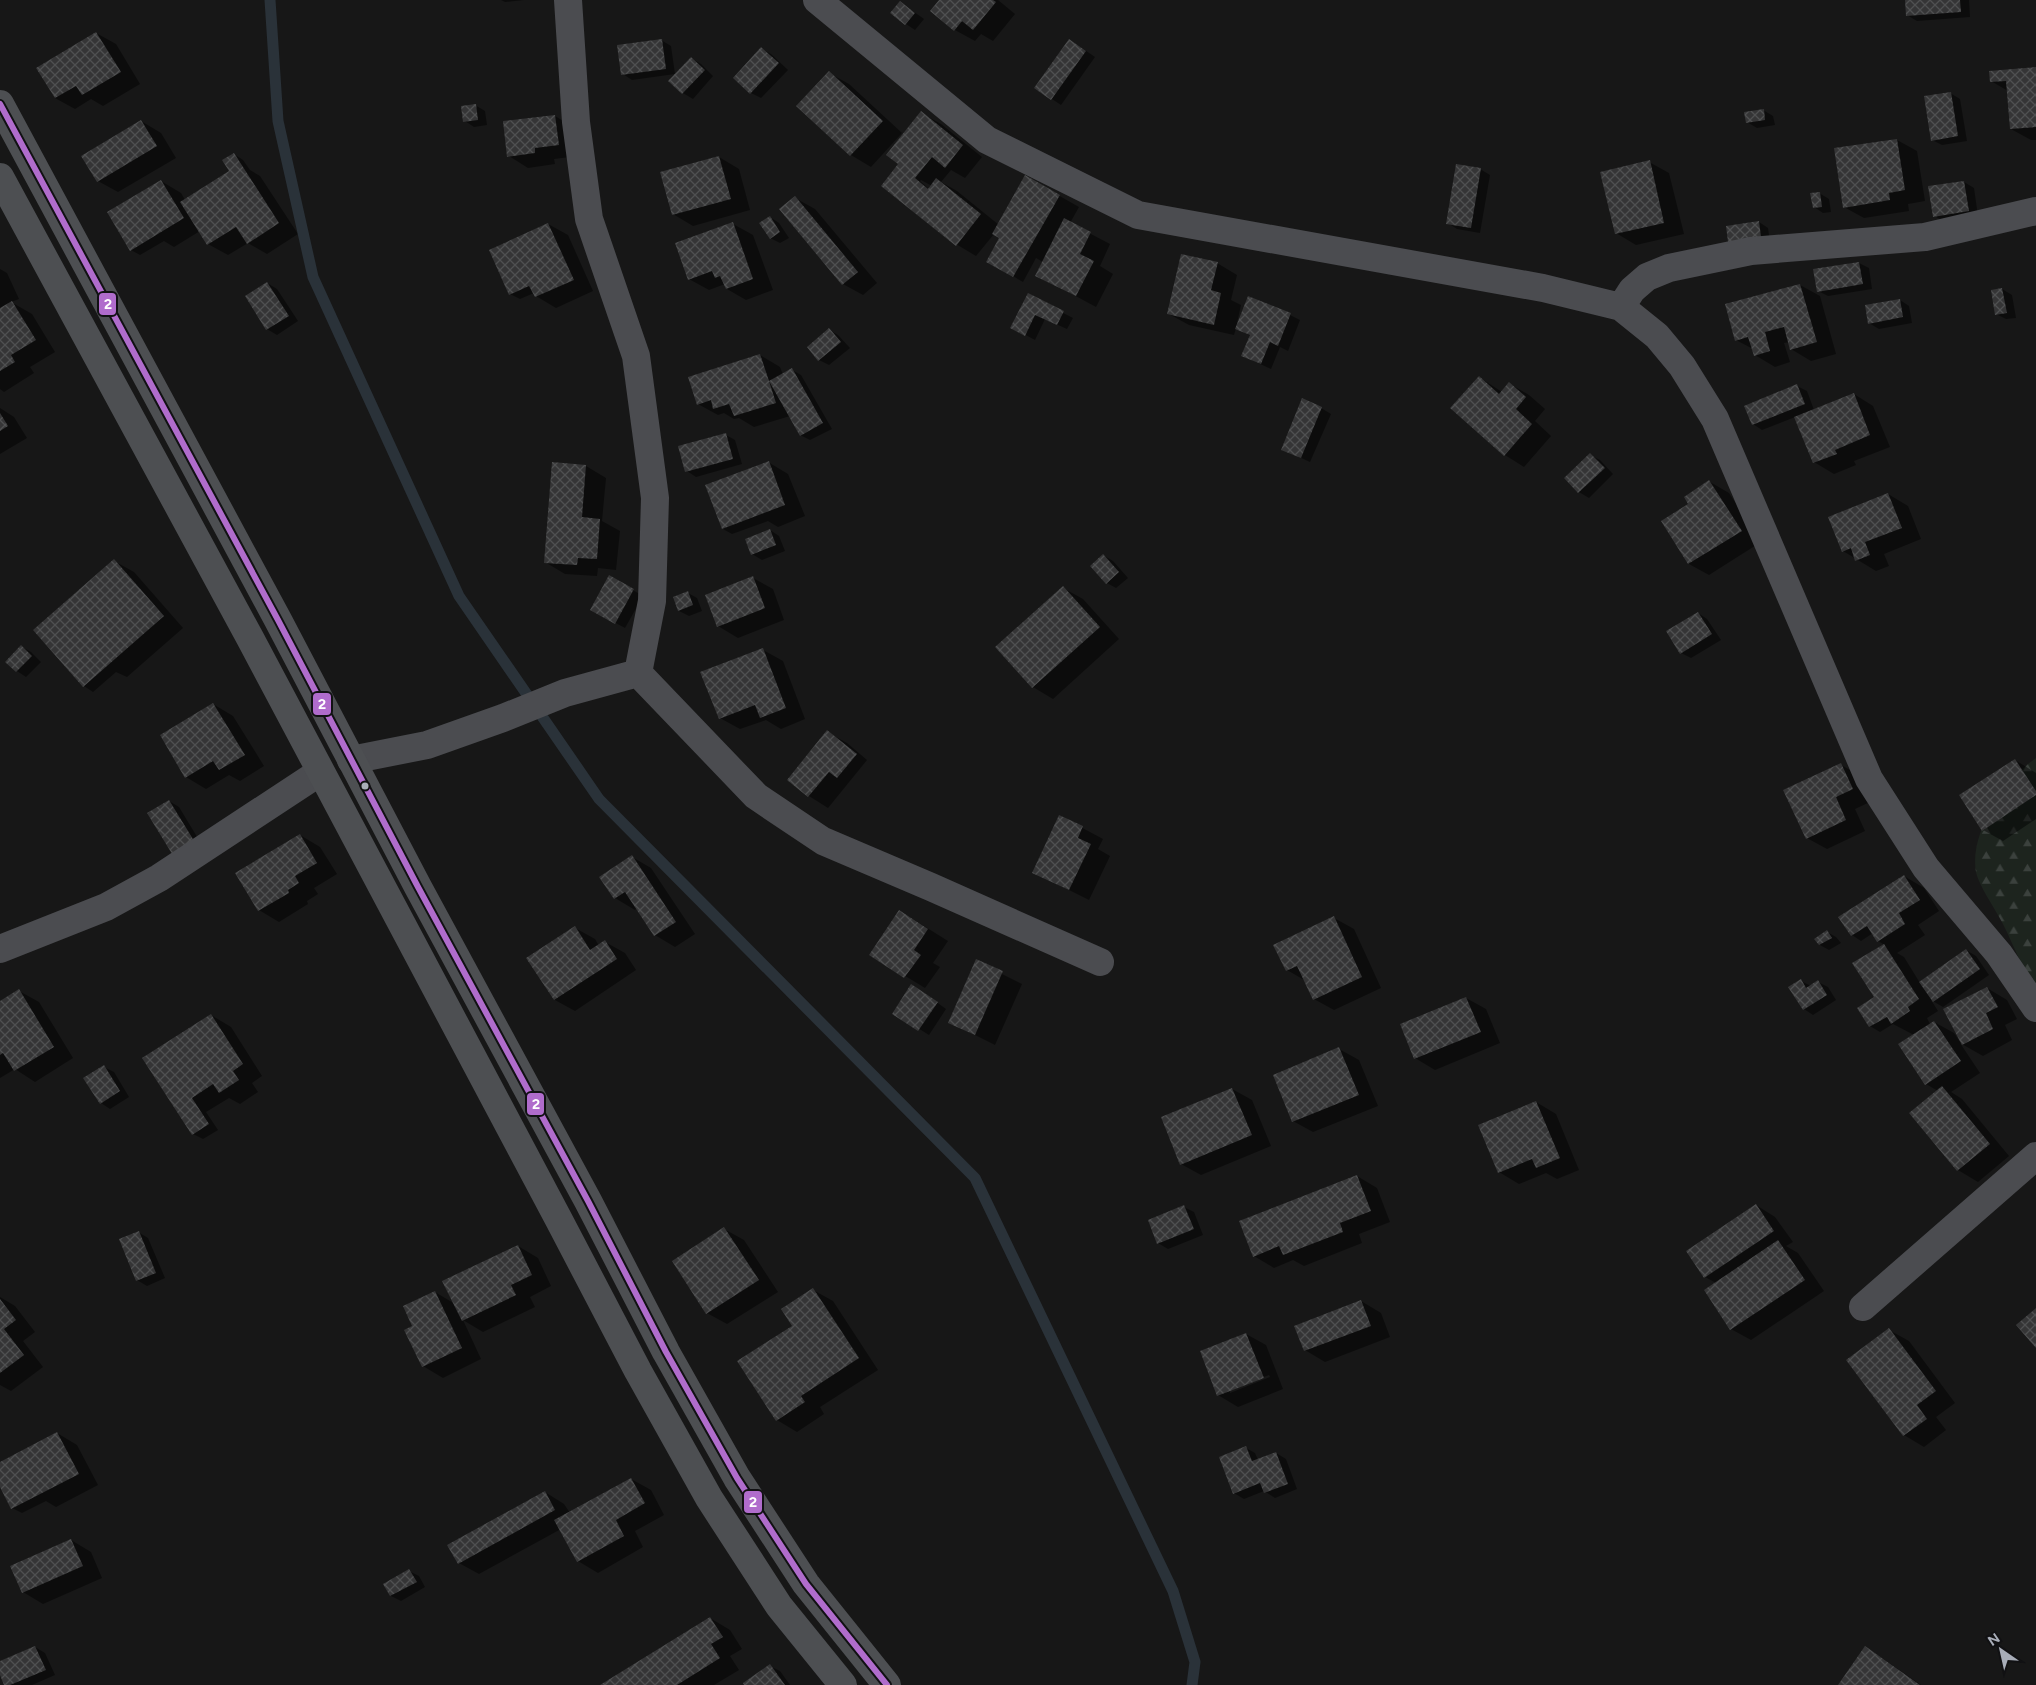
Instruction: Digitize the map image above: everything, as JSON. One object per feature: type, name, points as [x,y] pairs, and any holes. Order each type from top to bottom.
[{"type":"main road","points":[[0,104],[278,620],[588,1201],[666,1352],[737,1478],[806,1584],[887,1685]]},
{"type":"main road","points":[[0,178],[560,1220],[638,1371],[709,1498],[779,1606],[843,1685]]},
{"type":"street","points":[[568,0],[576,122],[590,218],[636,356],[654,498],[652,601],[638,673]]},
{"type":"street","points":[[816,0],[987,140],[1138,215],[1543,288],[1621,307],[1657,336],[1682,366],[1715,419],[1869,779],[1926,868],[1999,954],[2036,1008]]},
{"type":"street","points":[[1621,307],[1632,290],[1647,277],[1669,268],[1751,251],[1925,236],[2036,211]]},
{"type":"street","points":[[351,760],[427,745],[503,718],[565,693],[638,673]]},
{"type":"street","points":[[638,673],[756,796],[822,841],[1100,962]]},
{"type":"street","points":[[0,949],[106,907],[159,878],[320,772]]},
{"type":"street","points":[[1863,1306],[2036,1156]]},
{"type":"green space","points":[[2036,758],[2036,989],[1980,884],[1976,872],[1975,857],[1978,841],[1992,808],[2013,779]]},
{"type":"building","points":[[939,0],[993,0],[996,2],[973,30],[962,21],[954,31],[930,11]]},
{"type":"building","points":[[1905,0],[1960,0],[1961,12],[1906,16]]},
{"type":"building","points":[[900,1],[915,13],[905,25],[890,13]]},
{"type":"building","points":[[96,32],[121,72],[82,95],[76,86],[55,98],[36,68]]},
{"type":"building","points":[[662,39],[666,69],[621,75],[617,45]]},
{"type":"building","points":[[1069,39],[1086,51],[1051,100],[1034,88]]},
{"type":"building","points":[[761,47],[779,63],[750,94],[733,78]]},
{"type":"building","points":[[691,57],[705,70],[682,94],[668,81]]},
{"type":"building","points":[[2036,67],[2036,127],[2010,129],[2006,81],[1990,82],[1989,71]]},
{"type":"building","points":[[829,71],[883,121],[850,156],[796,106]]},
{"type":"building","points":[[1951,92],[1958,136],[1931,141],[1924,96]]},
{"type":"building","points":[[476,104],[478,120],[463,122],[461,106]]},
{"type":"building","points":[[1764,109],[1765,120],[1746,123],[1744,112]]},
{"type":"building","points":[[921,111],[963,145],[945,168],[932,157],[915,178],[928,189],[936,178],[981,214],[956,246],[881,186],[898,164],[886,155]]},
{"type":"building","points":[[555,115],[559,145],[535,148],[535,153],[507,157],[503,121]]},
{"type":"building","points":[[141,120],[157,146],[97,182],[81,156]]},
{"type":"building","points":[[1897,139],[1905,190],[1889,193],[1890,200],[1843,208],[1834,148]]},
{"type":"building","points":[[234,153],[279,223],[247,244],[236,227],[207,245],[180,202],[229,171],[222,160]]},
{"type":"building","points":[[719,156],[731,199],[672,215],[660,172]]},
{"type":"building","points":[[1650,160],[1664,223],[1615,234],[1600,172]]},
{"type":"building","points":[[1456,164],[1481,168],[1471,228],[1446,224]]},
{"type":"building","points":[[1025,175],[1060,195],[1013,277],[986,262],[999,238],[992,234]]},
{"type":"building","points":[[161,180],[184,218],[130,251],[107,212]]},
{"type":"building","points":[[1964,181],[1969,211],[1933,217],[1928,186]]},
{"type":"building","points":[[1820,192],[1822,207],[1813,208],[1810,193]]},
{"type":"building","points":[[795,196],[858,272],[842,285],[779,209]]},
{"type":"building","points":[[770,216],[780,232],[770,239],[759,223]]},
{"type":"building","points":[[1064,218],[1091,232],[1080,254],[1094,261],[1076,296],[1035,276]]},
{"type":"building","points":[[1759,221],[1761,237],[1728,242],[1726,226]]},
{"type":"building","points":[[733,222],[753,279],[726,289],[720,276],[715,278],[712,271],[688,280],[675,243]]},
{"type":"building","points":[[548,223],[574,280],[535,297],[529,286],[509,295],[489,250]]},
{"type":"building","points":[[1181,254],[1218,262],[1211,290],[1221,293],[1214,325],[1167,314]]},
{"type":"building","points":[[1859,262],[1863,284],[1817,292],[1813,269]]},
{"type":"building","points":[[267,282],[289,316],[266,330],[245,296]]},
{"type":"building","points":[[1800,284],[1817,342],[1790,350],[1784,327],[1765,332],[1770,351],[1754,356],[1748,337],[1735,341],[1725,304]]},
{"type":"building","points":[[2002,288],[2007,313],[1995,315],[1991,290]]},
{"type":"building","points":[[1028,293],[1064,311],[1057,325],[1035,315],[1025,336],[1010,328]]},
{"type":"building","points":[[1248,296],[1291,313],[1278,346],[1270,342],[1261,364],[1241,356],[1250,335],[1235,329]]},
{"type":"building","points":[[1900,299],[1903,317],[1868,324],[1865,305]]},
{"type":"building","points":[[12,301],[36,340],[11,355],[15,362],[0,371],[0,308]]},
{"type":"building","points":[[829,328],[841,342],[818,361],[807,347]]},
{"type":"building","points":[[760,354],[776,403],[734,416],[729,404],[713,409],[711,400],[697,405],[688,377]]},
{"type":"building","points":[[792,368],[823,423],[800,436],[769,381]]},
{"type":"building","points":[[1479,376],[1499,394],[1509,382],[1526,397],[1516,409],[1532,424],[1504,456],[1450,408]]},
{"type":"building","points":[[1797,384],[1805,404],[1752,425],[1744,406]]},
{"type":"building","points":[[1854,393],[1870,435],[1835,450],[1837,454],[1813,463],[1794,417]]},
{"type":"building","points":[[1302,398],[1322,407],[1301,458],[1281,450]]},
{"type":"building","points":[[0,413],[8,426],[0,431]]},
{"type":"building","points":[[726,433],[733,459],[685,472],[678,446]]},
{"type":"building","points":[[1590,453],[1605,468],[1578,493],[1564,478]]},
{"type":"building","points":[[769,461],[785,505],[722,529],[705,485]]},
{"type":"building","points":[[552,462],[586,465],[582,517],[600,519],[597,559],[578,558],[577,565],[544,563]]},
{"type":"building","points":[[1709,480],[1742,531],[1688,564],[1661,521],[1688,504],[1684,497]]},
{"type":"building","points":[[1888,493],[1902,528],[1865,542],[1870,555],[1855,561],[1851,548],[1842,552],[1828,517]]},
{"type":"building","points":[[770,529],[776,545],[751,555],[745,539]]},
{"type":"building","points":[[1103,554],[1119,572],[1106,584],[1090,566]]},
{"type":"building","points":[[114,559],[164,616],[83,687],[33,630]]},
{"type":"building","points":[[609,575],[634,589],[615,624],[590,610]]},
{"type":"building","points":[[753,576],[765,608],[717,627],[705,595]]},
{"type":"building","points":[[1063,586],[1100,627],[1032,688],[995,647]]},
{"type":"building","points":[[688,591],[693,605],[678,611],[673,597]]},
{"type":"building","points":[[1698,612],[1712,634],[1680,654],[1666,631]]},
{"type":"building","points":[[21,645],[32,656],[16,672],[5,662]]},
{"type":"building","points":[[763,648],[786,708],[760,718],[755,705],[719,719],[700,672]]},
{"type":"building","points":[[213,703],[245,755],[219,770],[213,761],[185,778],[160,735]]},
{"type":"building","points":[[827,730],[857,754],[837,778],[829,772],[808,797],[787,780]]},
{"type":"building","points":[[2015,759],[2036,791],[2036,795],[1982,831],[1959,795]]},
{"type":"building","points":[[1841,763],[1853,789],[1836,797],[1846,820],[1806,839],[1783,790]]},
{"type":"building","points":[[169,800],[196,844],[174,857],[147,813]]},
{"type":"building","points":[[1059,815],[1083,826],[1078,838],[1091,844],[1069,890],[1032,873]]},
{"type":"building","points":[[300,834],[317,863],[295,876],[299,883],[288,890],[289,893],[258,911],[235,873]]},
{"type":"building","points":[[632,855],[676,922],[654,936],[625,892],[614,899],[599,877]]},
{"type":"building","points":[[1904,875],[1920,900],[1899,913],[1905,924],[1877,942],[1867,926],[1851,936],[1838,917]]},
{"type":"building","points":[[899,910],[928,929],[914,950],[921,955],[904,978],[869,955]]},
{"type":"building","points":[[1334,916],[1362,977],[1313,1000],[1297,966],[1286,971],[1273,945]]},
{"type":"building","points":[[575,926],[590,950],[605,940],[617,959],[554,1000],[526,958]]},
{"type":"building","points":[[1827,930],[1832,938],[1819,945],[1814,939]]},
{"type":"building","points":[[1884,944],[1919,999],[1908,1007],[1910,1011],[1891,1024],[1887,1017],[1869,1027],[1857,1008],[1874,997],[1852,963]]},
{"type":"building","points":[[1966,949],[1980,969],[1933,1002],[1919,982]]},
{"type":"building","points":[[976,959],[1003,971],[975,1035],[948,1023]]},
{"type":"building","points":[[1801,979],[1806,988],[1818,980],[1827,995],[1803,1010],[1788,987]]},
{"type":"building","points":[[911,984],[938,1002],[918,1031],[892,1014]]},
{"type":"building","points":[[1987,987],[1998,1007],[1986,1013],[1993,1029],[1962,1045],[1943,1009]]},
{"type":"building","points":[[19,989],[54,1047],[14,1071],[3,1053],[0,1055],[0,1001]]},
{"type":"building","points":[[1466,997],[1481,1032],[1414,1059],[1400,1024]]},
{"type":"building","points":[[211,1014],[243,1064],[233,1071],[239,1080],[219,1093],[213,1084],[192,1098],[209,1124],[192,1135],[142,1058]]},
{"type":"building","points":[[1934,1021],[1961,1061],[1925,1085],[1898,1044]]},
{"type":"building","points":[[1339,1047],[1359,1095],[1292,1122],[1273,1075]]},
{"type":"building","points":[[104,1065],[120,1091],[100,1104],[83,1078]]},
{"type":"building","points":[[1942,1086],[1990,1144],[1957,1171],[1909,1113]]},
{"type":"building","points":[[1232,1088],[1252,1135],[1180,1165],[1161,1117]]},
{"type":"building","points":[[1536,1101],[1560,1158],[1536,1168],[1532,1159],[1498,1173],[1478,1125]]},
{"type":"building","points":[[1357,1175],[1371,1211],[1340,1223],[1343,1232],[1283,1255],[1279,1246],[1253,1257],[1239,1221]]},
{"type":"building","points":[[1756,1204],[1774,1231],[1704,1278],[1686,1251]]},
{"type":"building","points":[[1184,1205],[1194,1229],[1157,1244],[1148,1220]]},
{"type":"building","points":[[724,1227],[759,1280],[706,1314],[672,1261]]},
{"type":"building","points":[[139,1231],[156,1273],[136,1281],[119,1239]]},
{"type":"building","points":[[1778,1240],[1805,1280],[1730,1330],[1704,1290]]},
{"type":"building","points":[[518,1245],[532,1275],[511,1285],[516,1295],[462,1321],[442,1281]]},
{"type":"building","points":[[813,1288],[859,1358],[801,1396],[805,1402],[776,1421],[737,1361],[792,1326],[781,1309]]},
{"type":"building","points":[[435,1291],[462,1348],[422,1367],[404,1330],[412,1326],[403,1306]]},
{"type":"building","points":[[0,1299],[16,1320],[4,1329],[24,1355],[0,1373]]},
{"type":"building","points":[[1361,1300],[1371,1326],[1304,1351],[1294,1326]]},
{"type":"building","points":[[2036,1308],[2036,1348],[2016,1325]]},
{"type":"building","points":[[1889,1328],[1936,1391],[1917,1405],[1927,1419],[1903,1436],[1846,1360]]},
{"type":"building","points":[[1246,1333],[1264,1378],[1217,1396],[1200,1351]]},
{"type":"building","points":[[57,1432],[79,1474],[11,1509],[0,1487],[0,1462]]},
{"type":"building","points":[[1246,1446],[1252,1461],[1276,1452],[1288,1484],[1264,1493],[1260,1483],[1233,1494],[1219,1457]]},
{"type":"building","points":[[631,1478],[645,1503],[616,1520],[624,1536],[577,1562],[554,1520]]},
{"type":"building","points":[[545,1491],[555,1510],[458,1564],[447,1545]]},
{"type":"building","points":[[71,1539],[83,1566],[22,1593],[10,1566]]},
{"type":"building","points":[[409,1569],[417,1582],[390,1596],[383,1584]]},
{"type":"building","points":[[710,1617],[723,1637],[711,1644],[720,1658],[677,1685],[600,1685]]},
{"type":"building","points":[[35,1646],[46,1670],[10,1685],[4,1685],[0,1675],[0,1661]]},
{"type":"building","points":[[1865,1646],[1920,1685],[1838,1685]]},
{"type":"building","points":[[770,1664],[785,1685],[744,1685],[743,1683]]},
{"type":"waterway","points":[[270,0],[278,121],[313,277],[459,596],[599,799],[975,1178],[1173,1591],[1195,1662],[1192,1685]]},
{"type":"transit line","name":"2","points":[[0,104],[278,620],[418,887],[588,1201],[666,1352],[737,1478],[806,1584],[887,1685]]}]
